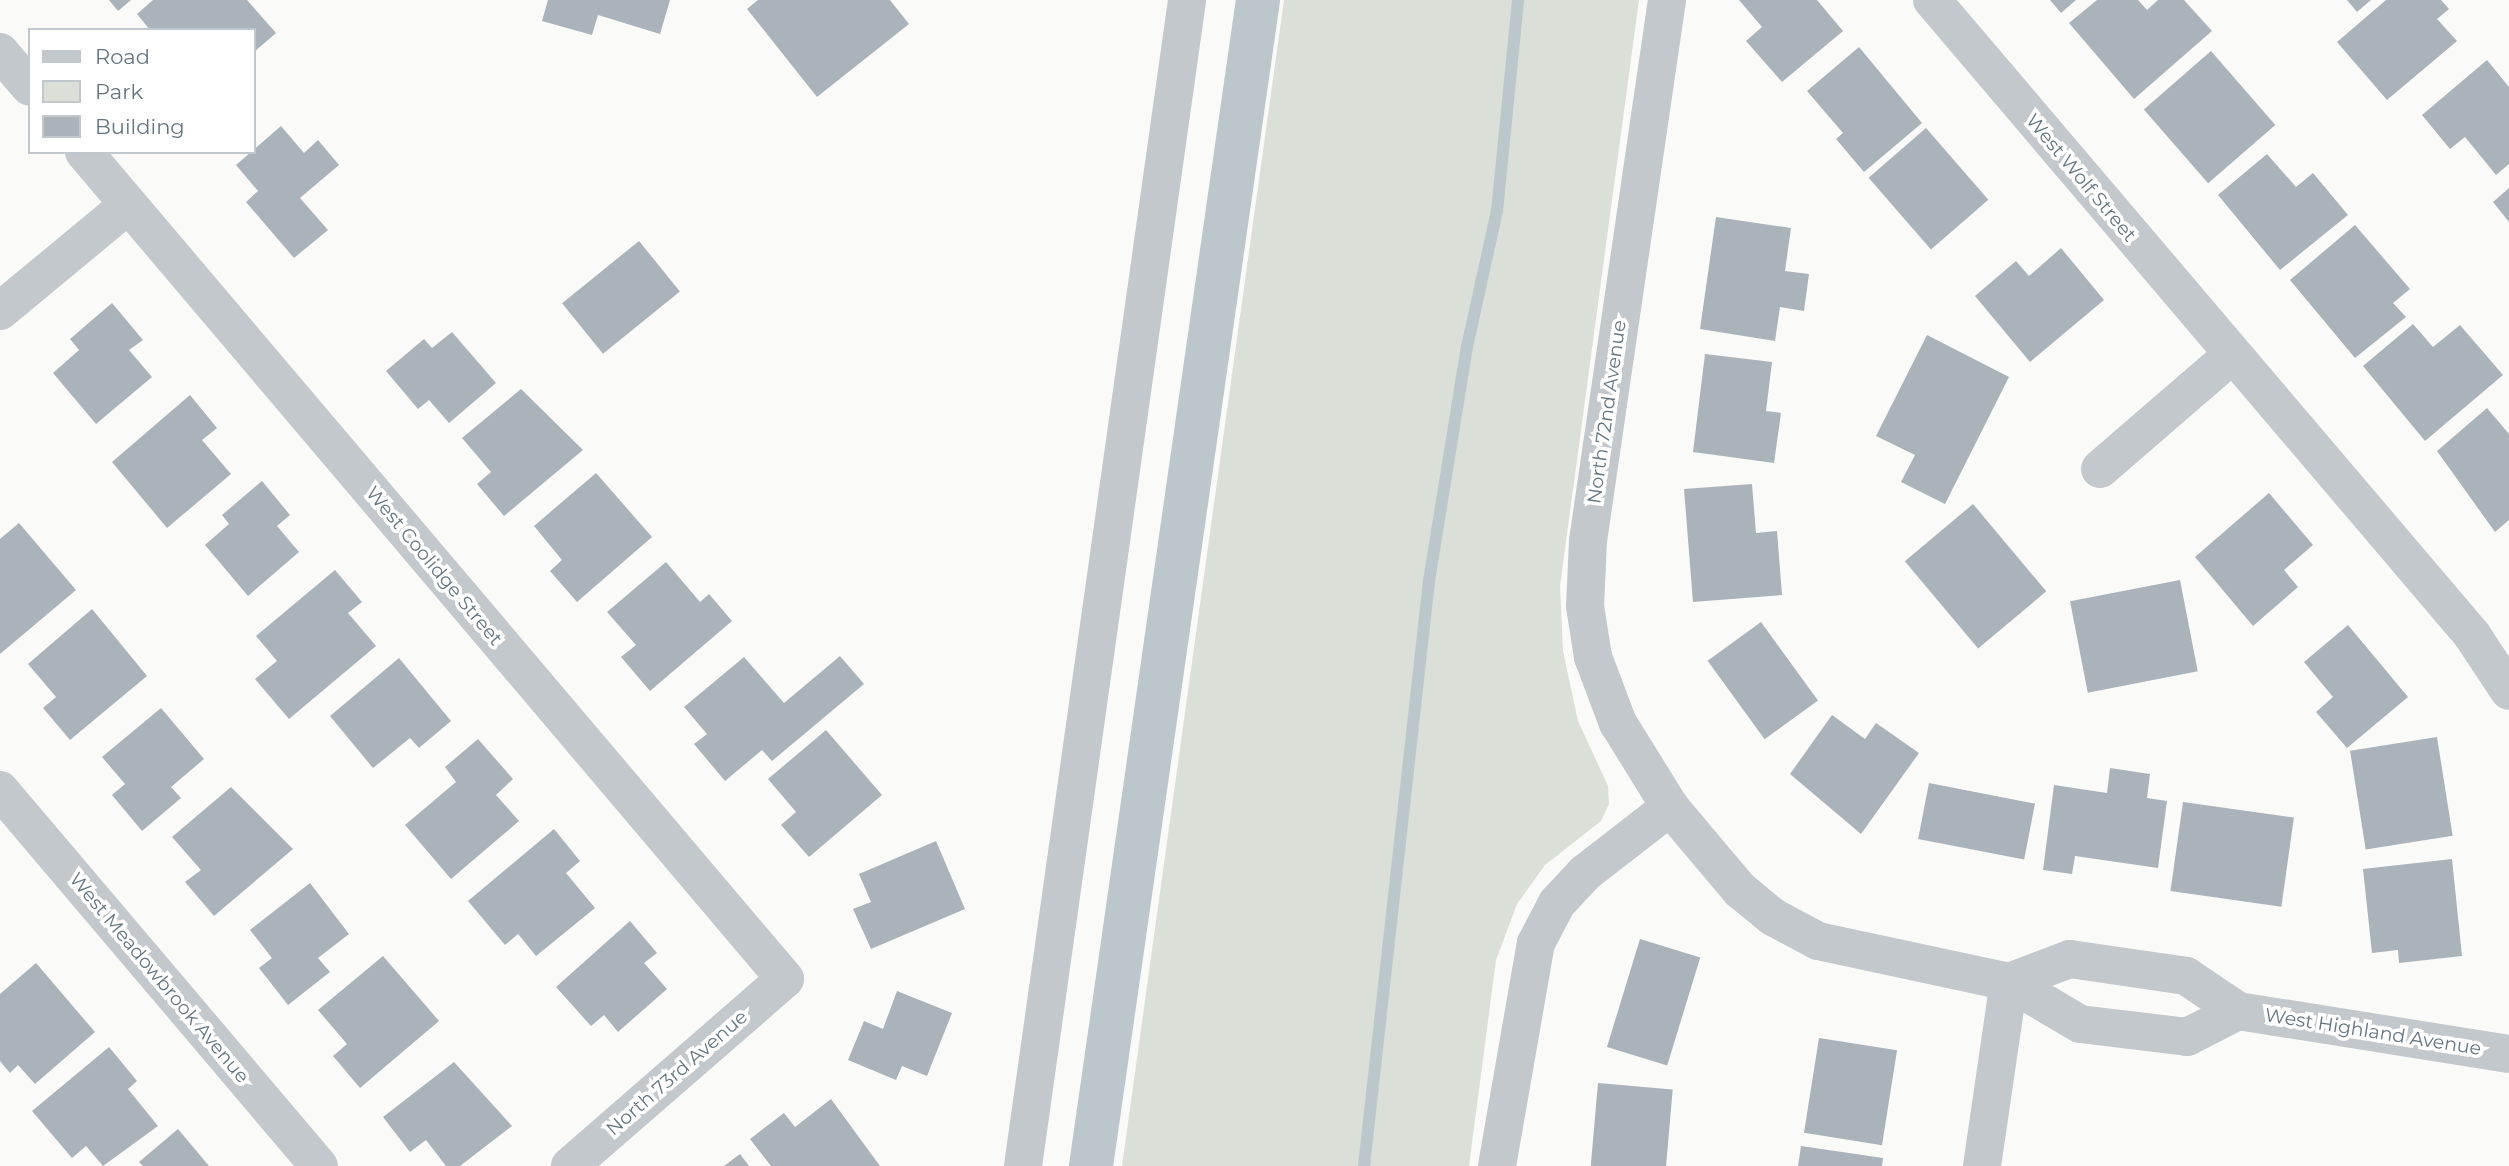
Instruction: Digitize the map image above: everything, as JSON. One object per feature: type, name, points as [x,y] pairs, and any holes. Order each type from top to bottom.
[{"type":"street","points":[[1023,1166],[1187,0]]},
{"type":"street","name":"North 72nd Avenue","points":[[1667,0],[1588,541],[1585,606],[1593,657],[1618,723],[1670,807]]},
{"type":"street","name":"West Wolf Street","points":[[1932,0],[2231,356],[2472,635],[2509,691]]},
{"type":"street","points":[[0,52],[28,85]]},
{"type":"street","name":"West Coolidge Street","points":[[86,154],[785,979]]},
{"type":"street","points":[[0,312],[128,205]]},
{"type":"street","points":[[2100,469],[2231,356]]},
{"type":"street","name":"West Meadowbrook Avenue","points":[[0,790],[318,1166]]},
{"type":"street","points":[[1497,1166],[1536,943],[1558,903],[1585,873],[1670,807]]},
{"type":"street","name":"West Highland Avenue","points":[[1670,807],[1740,890],[1807,935],[1867,955],[2009,982],[2080,1024],[2187,1037],[2238,1011]]},
{"type":"street","name":"West Highland Avenue","points":[[2009,982],[2070,958],[2186,976],[2238,1011],[2509,1054]]},
{"type":"street","name":"North 73rd Avenue","points":[[570,1166],[785,979]]},
{"type":"street","points":[[1982,1166],[2009,982]]},
{"type":"green space","points":[[1284,0],[1639,0],[1560,586],[1563,651],[1578,721],[1608,786],[1609,804],[1601,821],[1545,865],[1517,904],[1496,960],[1469,1166],[1122,1166]]},
{"type":"building","points":[[109,0],[131,0],[118,11]]},
{"type":"building","points":[[153,0],[247,0],[276,33],[256,50],[256,28],[148,28],[137,14]]},
{"type":"building","points":[[548,0],[670,0],[660,34],[598,15],[592,35],[542,21]]},
{"type":"building","points":[[758,0],[890,0],[909,24],[817,97],[747,9]]},
{"type":"building","points":[[1739,0],[1817,0],[1843,31],[1782,82],[1746,41],[1762,27]]},
{"type":"building","points":[[2050,0],[2076,0],[2061,13]]},
{"type":"building","points":[[2097,0],[2138,0],[2147,10],[2158,0],[2184,0],[2212,31],[2134,99],[2069,23]]},
{"type":"building","points":[[2347,0],[2371,0],[2357,12]]},
{"type":"building","points":[[2386,0],[2441,0],[2449,9],[2437,19],[2457,41],[2387,100],[2337,42]]},
{"type":"building","points":[[1859,47],[1922,123],[1864,172],[1836,139],[1843,133],[1807,91]]},
{"type":"building","points":[[2211,51],[2275,125],[2208,183],[2144,109]]},
{"type":"building","points":[[2487,60],[2509,87],[2509,164],[2496,175],[2465,137],[2450,149],[2422,115]]},
{"type":"building","points":[[281,126],[304,153],[318,140],[339,165],[300,198],[328,230],[294,258],[246,202],[258,191],[236,165],[249,154],[256,154],[256,148]]},
{"type":"building","points":[[1926,128],[1988,200],[1931,250],[1869,178]]},
{"type":"building","points":[[2267,154],[2296,187],[2313,173],[2348,215],[2280,270],[2218,195]]},
{"type":"building","points":[[2509,188],[2509,222],[2493,202]]},
{"type":"building","points":[[1716,217],[1791,228],[1785,271],[1809,274],[1804,311],[1780,307],[1775,341],[1700,329]]},
{"type":"building","points":[[2355,225],[2410,289],[2393,303],[2406,317],[2355,358],[2290,280]]},
{"type":"building","points":[[639,241],[680,292],[603,354],[562,303]]},
{"type":"building","points":[[2061,248],[2104,300],[2030,362],[1975,296],[2016,261],[2029,276]]},
{"type":"building","points":[[112,303],[143,340],[129,350],[152,377],[96,424],[53,373],[79,350],[70,339]]},
{"type":"building","points":[[2413,324],[2433,347],[2460,325],[2503,375],[2425,441],[2363,366]]},
{"type":"building","points":[[452,332],[496,383],[449,423],[429,400],[418,409],[386,371],[424,339],[432,348]]},
{"type":"building","points":[[1927,335],[2009,377],[1945,504],[1901,482],[1915,455],[1876,436]]},
{"type":"building","points":[[1705,354],[1772,362],[1766,411],[1781,413],[1774,463],[1693,452]]},
{"type":"building","points":[[521,389],[583,450],[504,516],[477,484],[491,472],[462,438]]},
{"type":"building","points":[[190,395],[217,428],[202,440],[231,474],[167,528],[112,462]]},
{"type":"building","points":[[2487,408],[2509,434],[2509,520],[2495,532],[2437,451]]},
{"type":"building","points":[[596,473],[652,537],[577,602],[550,571],[562,560],[534,526]]},
{"type":"building","points":[[262,481],[290,515],[277,526],[299,552],[248,596],[205,545],[229,524],[222,515]]},
{"type":"building","points":[[1752,484],[1756,533],[1777,531],[1782,595],[1693,602],[1684,489]]},
{"type":"building","points":[[2269,493],[2313,545],[2284,570],[2298,587],[2253,626],[2195,557]]},
{"type":"building","points":[[1973,504],[2046,591],[1978,649],[1905,561]]},
{"type":"building","points":[[19,523],[76,590],[0,654],[0,539]]},
{"type":"building","points":[[666,562],[700,602],[709,594],[732,621],[650,691],[621,657],[636,645],[607,612]]},
{"type":"building","points":[[335,570],[362,602],[348,613],[376,646],[289,719],[255,679],[277,661],[256,636]]},
{"type":"building","points":[[2180,580],[2198,671],[2088,693],[2070,601]]},
{"type":"building","points":[[92,609],[147,676],[70,740],[43,708],[56,697],[28,664]]},
{"type":"building","points":[[1761,622],[1818,700],[1765,739],[1708,661]]},
{"type":"building","points":[[2348,625],[2408,697],[2347,748],[2316,712],[2333,697],[2304,662]]},
{"type":"building","points":[[840,656],[864,684],[772,761],[762,750],[725,781],[694,744],[707,734],[684,707],[744,657],[784,703]]},
{"type":"building","points":[[399,658],[451,721],[419,748],[410,738],[373,768],[330,716]]},
{"type":"building","points":[[161,708],[204,759],[171,787],[181,798],[142,831],[112,795],[125,784],[102,757]]},
{"type":"building","points":[[1832,715],[1865,739],[1876,723],[1919,753],[1861,834],[1790,774]]},
{"type":"building","points":[[826,730],[882,795],[809,857],[781,825],[796,812],[768,779]]},
{"type":"building","points":[[2437,737],[2453,836],[2366,850],[2350,751]]},
{"type":"building","points":[[478,739],[513,779],[496,795],[519,821],[451,879],[405,825],[456,782],[445,767]]},
{"type":"building","points":[[2110,768],[2150,774],[2147,798],[2167,801],[2158,868],[2075,856],[2072,874],[2043,870],[2054,785],[2107,793]]},
{"type":"building","points":[[1929,783],[2035,804],[2024,860],[1918,839]]},
{"type":"building","points":[[231,787],[293,849],[214,916],[185,882],[201,870],[172,837]]},
{"type":"building","points":[[2183,802],[2294,818],[2281,907],[2170,891]]},
{"type":"building","points":[[554,829],[580,861],[566,873],[595,908],[536,956],[518,934],[505,945],[468,901]]},
{"type":"building","points":[[936,841],[965,909],[871,949],[853,909],[871,902],[859,874]]},
{"type":"building","points":[[2452,859],[2462,956],[2399,963],[2398,950],[2372,953],[2363,869]]},
{"type":"building","points":[[310,883],[349,934],[318,958],[330,972],[288,1005],[259,968],[272,958],[250,930]]},
{"type":"building","points":[[630,921],[657,953],[644,963],[667,989],[618,1032],[604,1015],[591,1026],[556,987]]},
{"type":"building","points":[[1640,939],[1700,957],[1667,1065],[1607,1047]]},
{"type":"building","points":[[383,956],[439,1021],[360,1088],[333,1056],[347,1044],[318,1010]]},
{"type":"building","points":[[36,963],[95,1032],[35,1084],[18,1065],[10,1073],[0,1061],[0,994]]},
{"type":"building","points":[[897,991],[952,1013],[927,1076],[902,1066],[896,1080],[848,1060],[864,1021],[883,1029]]},
{"type":"building","points":[[1819,1038],[1897,1050],[1882,1145],[1804,1133]]},
{"type":"building","points":[[109,1047],[137,1081],[128,1089],[158,1126],[103,1166],[86,1146],[72,1158],[32,1111]]},
{"type":"building","points":[[454,1062],[512,1126],[460,1166],[446,1166],[426,1140],[410,1152],[383,1117]]},
{"type":"building","points":[[1598,1083],[1673,1090],[1666,1166],[1591,1166]]},
{"type":"building","points":[[831,1099],[880,1166],[771,1166],[750,1139],[784,1113],[795,1127]]},
{"type":"building","points":[[178,1129],[209,1166],[143,1166],[139,1162]]},
{"type":"building","points":[[1801,1146],[1883,1158],[1882,1166],[1798,1166]]},
{"type":"building","points":[[740,1154],[749,1166],[724,1166]]},
{"type":"waterway","points":[[1091,1166],[1258,0]]},
{"type":"waterway","points":[[1364,1166],[1429,581],[1467,347],[1497,211],[1518,0]]}]
